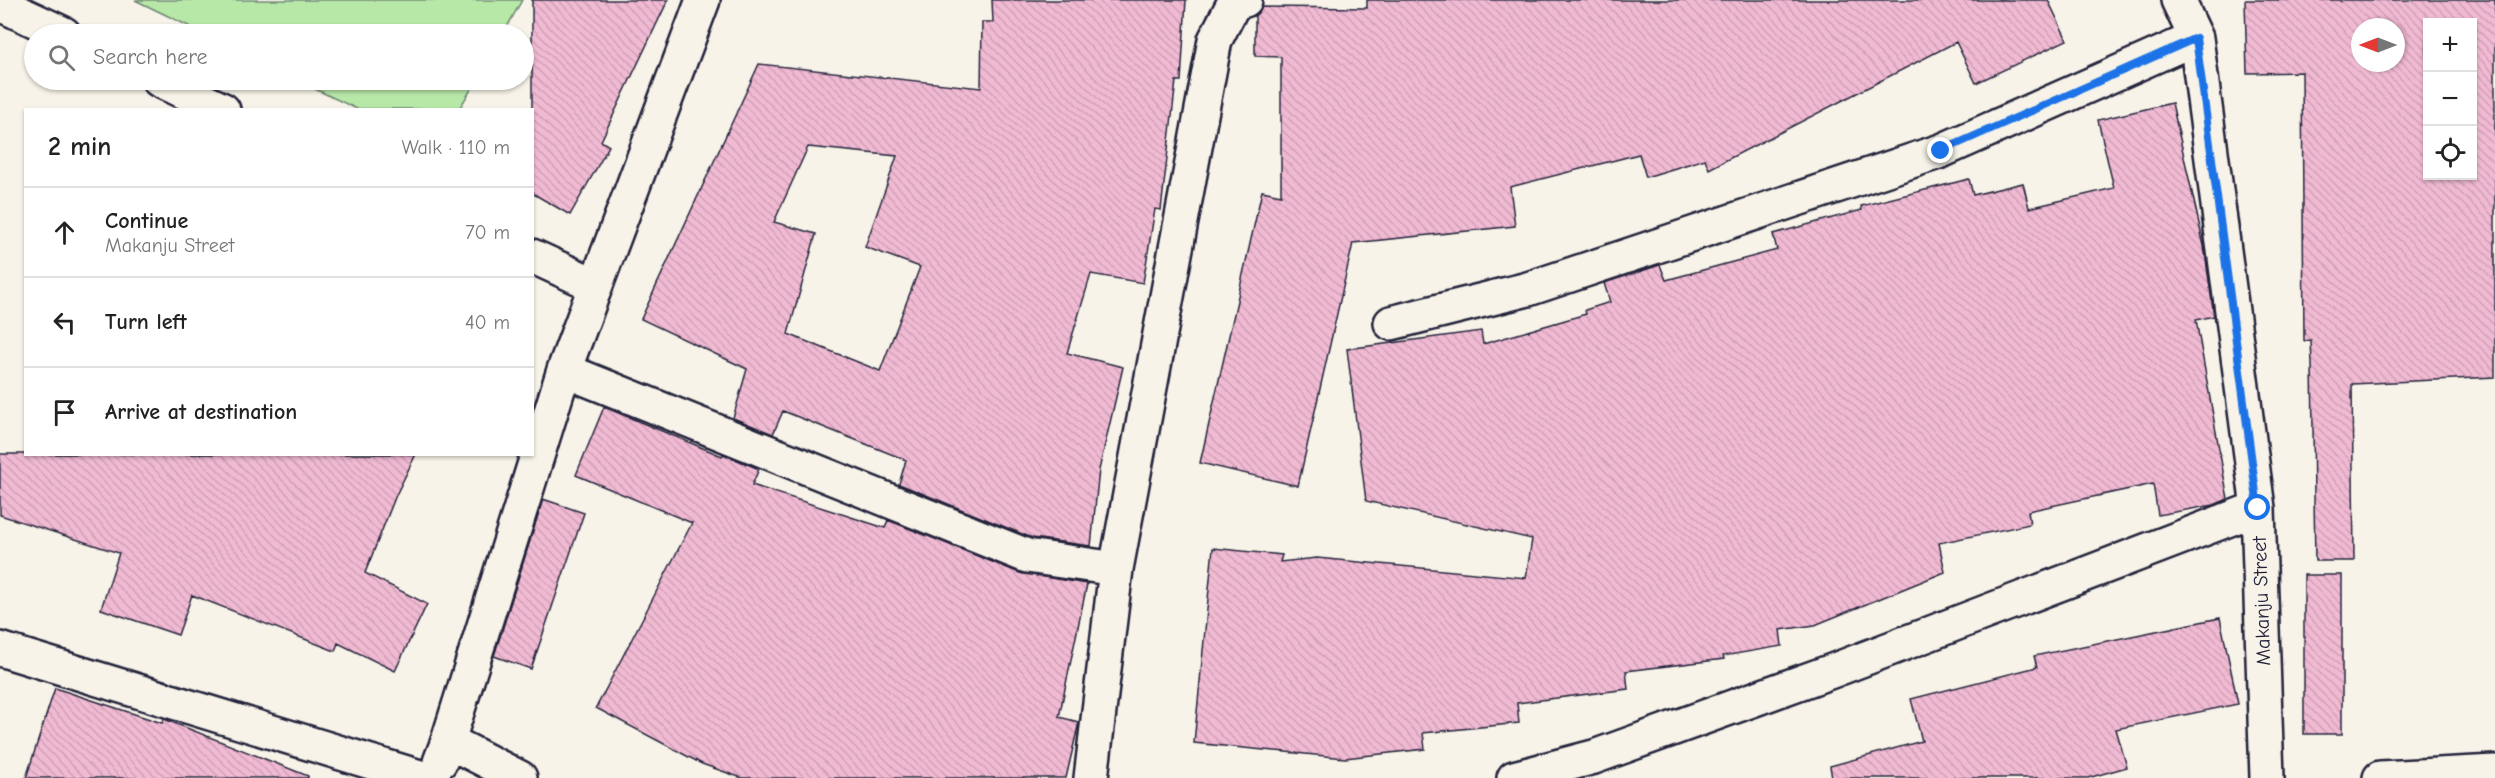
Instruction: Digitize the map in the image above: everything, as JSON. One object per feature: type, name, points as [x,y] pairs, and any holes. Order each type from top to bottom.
[{"type":"street","points":[[435,778],[564,370],[703,0]]},
{"type":"street","points":[[1091,778],[1116,569],[1215,40],[1234,3],[1245,0]]},
{"type":"street","name":"Makanju Street","points":[[2178,0],[2196,38],[2258,508],[2267,778]]},
{"type":"street","points":[[0,4],[43,24]]},
{"type":"street","points":[[1391,323],[1528,289],[1941,151],[2196,38]]},
{"type":"street","points":[[180,90],[219,108]]},
{"type":"street","points":[[534,257],[595,285]]},
{"type":"street","points":[[564,370],[1027,556],[1116,569]]},
{"type":"street","points":[[1514,778],[1605,753],[1843,667],[2258,508]]},
{"type":"street","points":[[0,649],[423,778]]},
{"type":"street","points":[[448,741],[520,778]]},
{"type":"street","points":[[2380,778],[2495,771]]},
{"type":"green space","points":[[135,0],[522,0],[509,24],[184,24]]},
{"type":"green space","points":[[317,90],[471,90],[460,108],[355,108]]},
{"type":"building","points":[[532,0],[668,0],[601,141],[609,146],[570,215],[534,194],[532,90],[534,90],[534,24],[532,24]]},
{"type":"building","points":[[992,0],[1186,0],[1181,81],[1176,81],[1161,210],[1155,209],[1143,283],[1091,274],[1067,353],[1123,367],[1099,470],[1091,546],[1032,538],[899,484],[906,460],[783,411],[773,434],[733,418],[747,369],[641,319],[759,64],[981,88],[982,22],[993,22]],"holes":[[[808,147],[897,156],[865,247],[920,267],[880,371],[788,334],[816,234],[774,222]]]},
{"type":"building","points":[[1367,0],[2048,0],[2067,40],[1976,83],[1956,42],[1709,169],[1705,159],[1646,177],[1639,154],[1510,187],[1515,226],[1353,243],[1298,486],[1200,463],[1262,191],[1281,195],[1281,57],[1255,56],[1255,15],[1262,7],[1367,8]]},
{"type":"building","points":[[2245,0],[2495,0],[2495,377],[2352,384],[2354,561],[2315,561],[2311,340],[2304,341],[2302,72],[2247,73]]},
{"type":"building","points":[[2172,103],[2204,246],[2214,316],[2196,320],[2228,499],[2214,505],[2158,515],[2153,484],[2028,511],[2030,524],[1939,543],[1945,572],[1815,625],[1780,630],[1782,646],[1723,656],[1724,659],[1626,671],[1628,689],[1517,703],[1519,723],[1423,733],[1425,749],[1345,758],[1194,743],[1213,548],[1282,555],[1280,562],[1317,558],[1526,578],[1532,539],[1366,501],[1347,349],[1481,331],[1483,344],[1586,314],[1585,310],[1610,302],[1604,283],[1660,265],[1666,280],[1777,250],[1773,234],[1862,210],[1861,206],[1969,179],[1973,195],[2023,183],[2029,208],[2114,188],[2098,120]]},
{"type":"building","points":[[604,407],[759,469],[752,485],[885,528],[888,520],[1020,573],[1087,584],[1059,717],[1079,722],[1066,778],[742,778],[702,764],[596,708],[692,523],[576,475]]},
{"type":"building","points":[[0,454],[24,454],[24,456],[415,456],[396,495],[365,573],[427,604],[395,671],[338,643],[335,651],[192,595],[178,635],[101,609],[119,553],[0,515]]},
{"type":"building","points":[[543,499],[584,513],[531,669],[494,656]]},
{"type":"building","points":[[2304,575],[2342,575],[2342,734],[2304,734]]},
{"type":"building","points":[[2220,618],[2238,704],[2116,729],[2127,767],[2088,778],[1832,778],[1830,766],[1922,741],[1911,699],[2037,667],[2034,656]]},
{"type":"building","points":[[55,688],[162,723],[164,719],[308,776],[308,778],[26,778]]},
{"type":"route","points":[[1941,151],[2196,38],[2258,508]]}]
